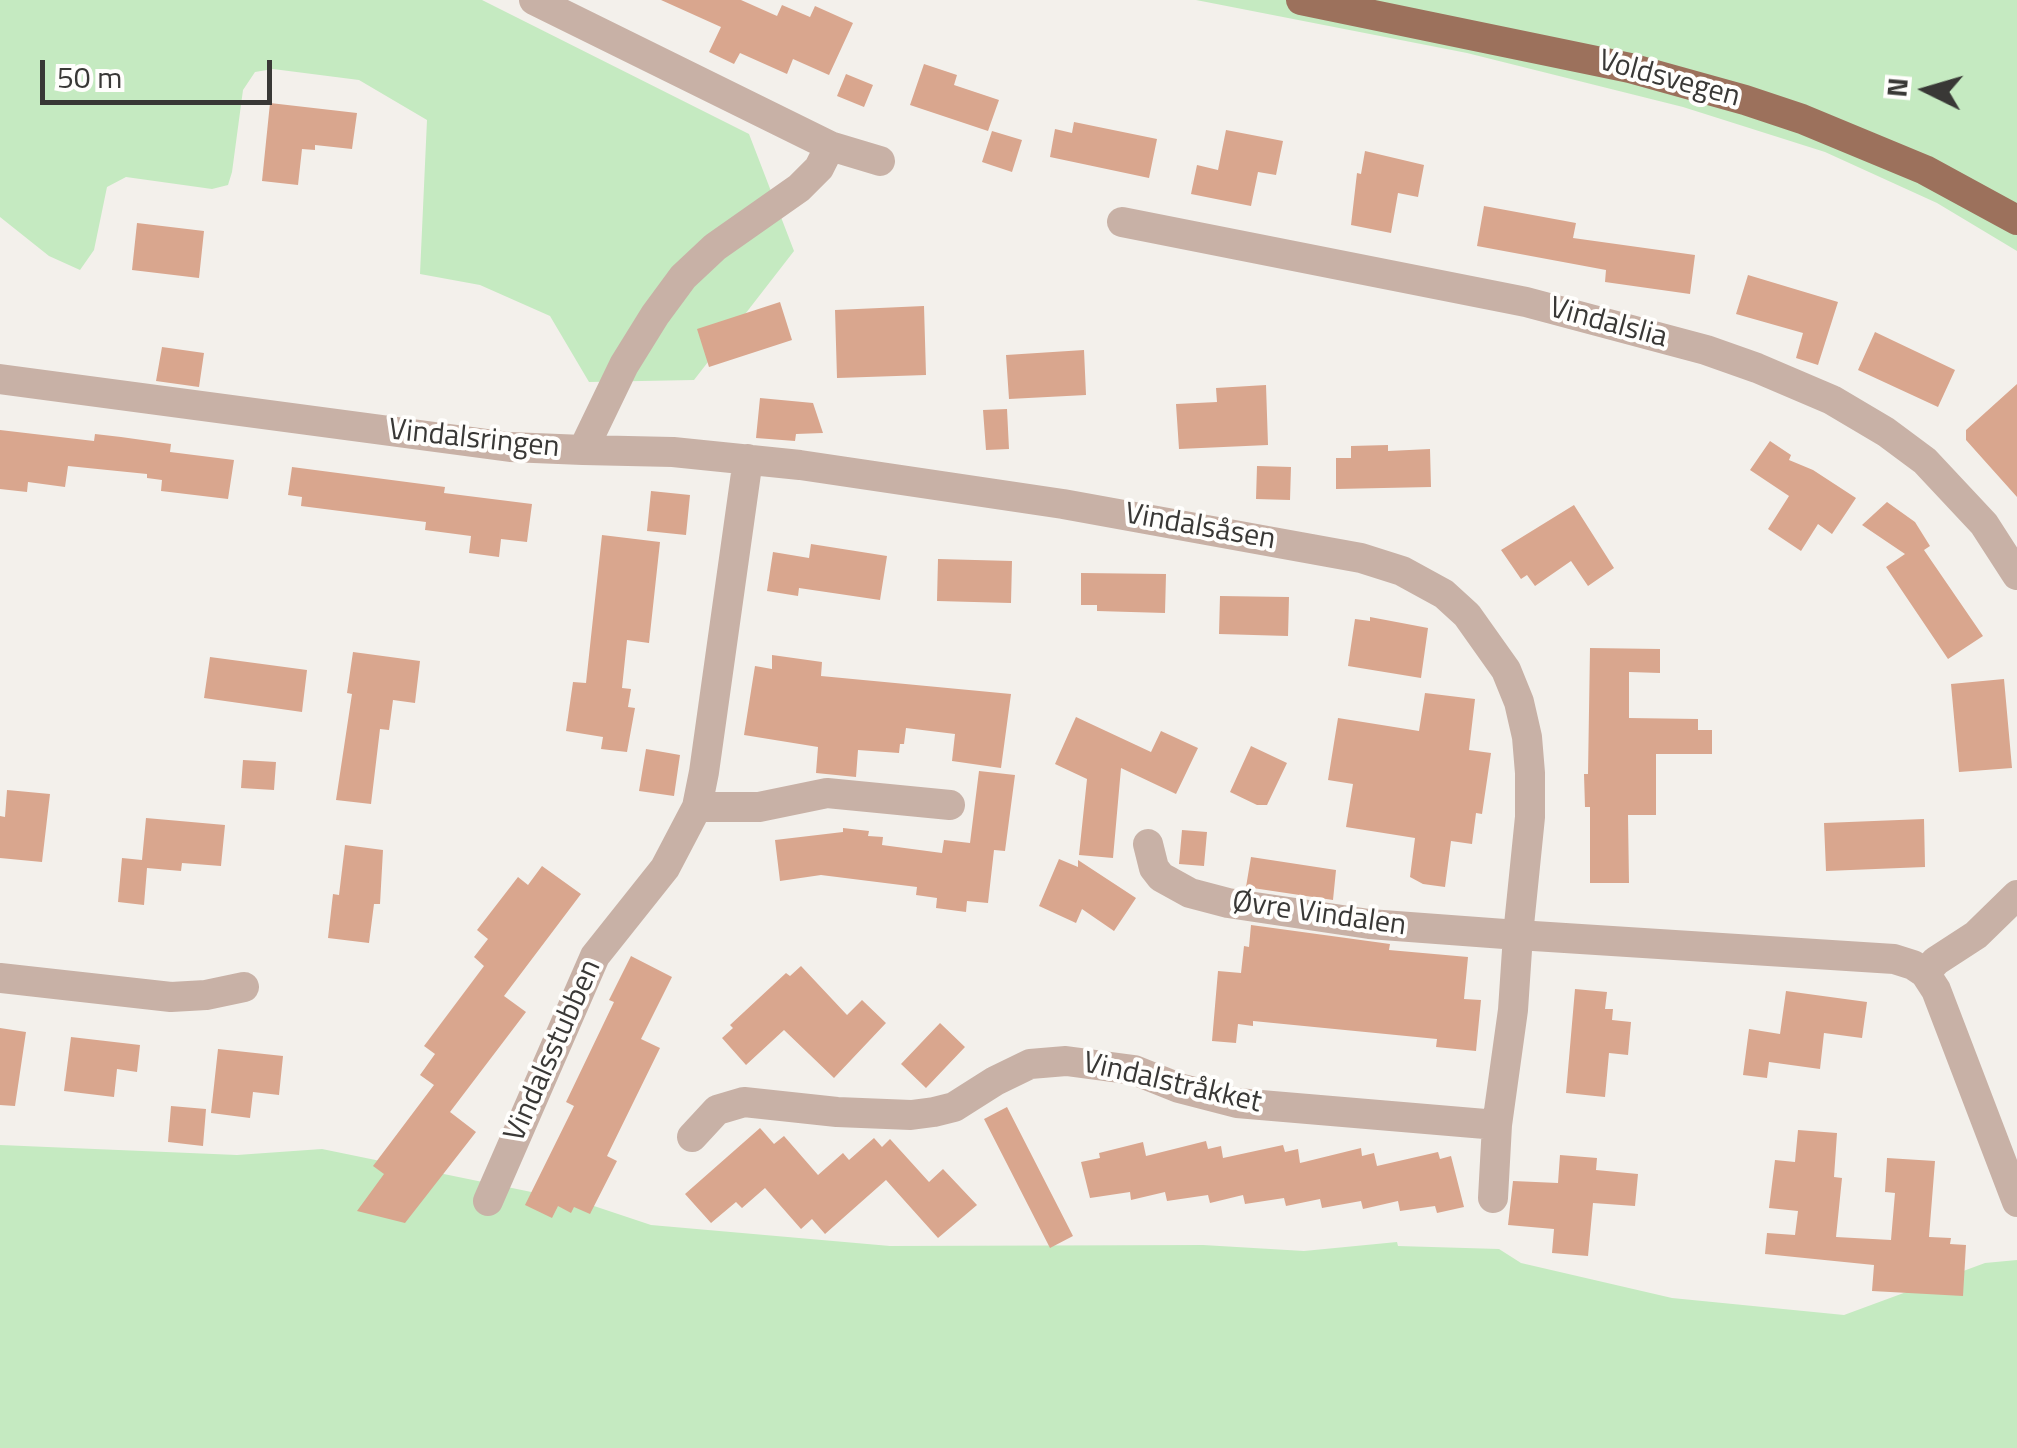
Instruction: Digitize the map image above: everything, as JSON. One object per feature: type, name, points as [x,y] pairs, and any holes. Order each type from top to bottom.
[{"type":"highway","name":"Voldsvegen","points":[[1301,0],[1630,68],[1745,100],[1925,170],[2017,220]]},
{"type":"street","points":[[534,0],[830,146],[880,161]]},
{"type":"street","name":"Vindalsringen","points":[[0,379],[510,447],[583,450],[624,365],[654,314],[684,277],[715,248],[799,188],[819,168],[830,146]]},
{"type":"street","name":"Vindalslia","points":[[1122,222],[1526,302],[1706,350],[1757,368],[1832,400],[1926,461],[1984,524],[2017,575]]},
{"type":"street","name":"Vindalsåsen","points":[[583,450],[748,459],[1063,504],[1361,558],[1424,580],[1444,594],[1478,629],[1506,670],[1527,736],[1530,788],[1513,1010],[1497,1125],[1492,1198]]},
{"type":"street","name":"Vindalsstubben","points":[[488,1201],[595,956],[664,868],[696,807],[748,459]]},
{"type":"street","points":[[696,807],[759,807],[827,793],[950,805]]},
{"type":"street","name":"Øvre Vindalen","points":[[1148,844],[1154,868],[1161,877],[1190,893],[1228,904],[1351,922],[1518,935]]},
{"type":"street","points":[[1925,973],[1936,961],[1976,935],[2017,895]]},
{"type":"street","points":[[1518,935],[1894,959],[1925,973],[1954,1033],[2017,1202]]},
{"type":"street","points":[[0,978],[171,997],[244,987]]},
{"type":"street","name":"Vindalstråkket","points":[[692,1137],[717,1110],[728,1105],[758,1102],[885,1115],[934,1112],[954,1107],[1030,1064],[1066,1061],[1134,1070],[1178,1088],[1237,1104],[1497,1125]]},
{"type":"green space","points":[[0,0],[482,0],[749,134],[794,251],[694,380],[589,382],[550,316],[480,285],[420,274],[427,120],[359,80],[273,69],[255,72],[243,90],[228,185],[212,189],[126,177],[107,187],[94,250],[80,270],[49,256],[0,217]]},
{"type":"green space","points":[[1196,0],[2017,0],[2017,251],[1937,203],[1825,152],[1683,107],[1467,53]]},
{"type":"green space","points":[[0,1145],[237,1155],[322,1149],[585,1203],[651,1225],[890,1246],[1203,1245],[1304,1251],[1397,1242],[1398,1246],[1499,1249],[1521,1263],[1672,1298],[1844,1315],[1985,1263],[2017,1260],[2017,1448],[0,1448]]},
{"type":"building","points":[[661,0],[741,0],[777,16],[782,5],[810,17],[815,6],[853,23],[829,75],[793,59],[787,74],[740,53],[734,64],[709,52],[721,27]]},
{"type":"building","points":[[924,64],[957,75],[954,85],[999,100],[988,131],[910,105]]},
{"type":"building","points":[[846,74],[873,85],[864,107],[837,96]]},
{"type":"building","points":[[270,103],[357,113],[352,149],[315,145],[315,150],[302,149],[298,185],[262,181]]},
{"type":"building","points":[[1074,122],[1157,139],[1149,178],[1050,157],[1055,129],[1072,133]]},
{"type":"building","points":[[1226,130],[1283,141],[1276,175],[1258,172],[1251,206],[1191,194],[1197,165],[1218,170]]},
{"type":"building","points":[[992,131],[1022,140],[1012,172],[982,162]]},
{"type":"building","points":[[1365,151],[1424,165],[1418,197],[1398,193],[1391,233],[1351,225],[1357,173],[1361,174]]},
{"type":"building","points":[[1484,206],[1576,223],[1573,238],[1695,255],[1690,294],[1605,282],[1606,270],[1477,246]]},
{"type":"building","points":[[137,223],[204,231],[199,278],[132,270]]},
{"type":"building","points":[[1748,275],[1838,302],[1818,365],[1796,358],[1803,333],[1736,314]]},
{"type":"building","points":[[780,302],[792,340],[709,367],[697,329]]},
{"type":"building","points":[[924,306],[926,375],[837,378],[835,310]]},
{"type":"building","points":[[1875,332],[1955,370],[1938,407],[1858,370]]},
{"type":"building","points":[[162,347],[204,353],[199,387],[156,381]]},
{"type":"building","points":[[1084,350],[1086,395],[1009,399],[1006,355]]},
{"type":"building","points":[[2017,384],[2017,497],[1966,440],[1966,430]]},
{"type":"building","points":[[1266,385],[1268,445],[1179,449],[1176,404],[1217,402],[1216,388]]},
{"type":"building","points":[[760,398],[813,403],[823,433],[796,434],[795,441],[756,438]]},
{"type":"building","points":[[1007,409],[1009,449],[986,450],[983,410]]},
{"type":"building","points":[[0,430],[94,441],[95,434],[121,437],[171,444],[170,452],[234,460],[228,499],[161,491],[162,480],[147,478],[147,474],[68,466],[65,487],[28,482],[27,492],[0,489]]},
{"type":"building","points":[[1770,441],[1791,455],[1789,460],[1813,470],[1856,498],[1832,534],[1818,524],[1801,551],[1768,529],[1789,496],[1750,470]]},
{"type":"building","points":[[1388,445],[1388,451],[1430,449],[1431,487],[1336,489],[1336,458],[1351,458],[1351,446]]},
{"type":"building","points":[[1257,466],[1291,467],[1290,500],[1256,499]]},
{"type":"building","points":[[292,467],[445,487],[444,493],[532,504],[527,542],[501,539],[499,557],[469,553],[471,536],[425,530],[426,522],[301,506],[302,497],[288,495]]},
{"type":"building","points":[[651,491],[690,495],[686,535],[647,531]]},
{"type":"building","points":[[1887,502],[1915,522],[1930,546],[1924,550],[1983,636],[1948,659],[1886,567],[1905,554],[1862,525]]},
{"type":"building","points":[[1574,505],[1614,568],[1588,586],[1571,561],[1535,586],[1527,575],[1521,579],[1501,550]]},
{"type":"building","points":[[602,535],[660,542],[649,643],[627,640],[622,688],[631,689],[628,707],[635,708],[627,752],[601,749],[603,737],[566,731],[573,682],[586,683]]},
{"type":"building","points":[[811,544],[887,556],[880,600],[799,588],[798,596],[767,591],[773,552],[809,558]]},
{"type":"building","points":[[938,559],[1012,561],[1011,603],[937,601]]},
{"type":"building","points":[[1081,573],[1166,574],[1165,613],[1097,611],[1097,605],[1081,605]]},
{"type":"building","points":[[1220,596],[1289,597],[1288,636],[1219,634]]},
{"type":"building","points":[[1370,617],[1428,628],[1421,678],[1348,666],[1355,619],[1370,621]]},
{"type":"building","points":[[1590,648],[1660,649],[1660,673],[1629,672],[1629,718],[1698,719],[1698,730],[1712,730],[1712,754],[1656,754],[1656,815],[1628,815],[1629,883],[1590,883],[1590,807],[1585,807],[1584,774],[1588,774]]},
{"type":"building","points":[[353,652],[420,661],[415,703],[393,700],[389,730],[380,729],[371,804],[336,800],[352,694],[347,693]]},
{"type":"building","points":[[772,655],[822,662],[821,676],[1011,694],[1001,768],[952,761],[955,734],[906,728],[899,753],[858,750],[856,777],[816,773],[818,747],[744,735],[755,666],[772,669]]},
{"type":"building","points":[[210,657],[307,670],[302,712],[204,698]]},
{"type":"building","points":[[2004,679],[2012,768],[1959,772],[1951,684]]},
{"type":"building","points":[[1425,693],[1475,699],[1469,750],[1491,753],[1482,814],[1476,813],[1472,844],[1451,841],[1445,887],[1423,884],[1410,877],[1415,838],[1346,827],[1353,784],[1328,780],[1338,718],[1419,731]]},
{"type":"building","points":[[1076,717],[1151,752],[1161,731],[1198,748],[1176,794],[1121,768],[1113,858],[1079,855],[1087,779],[1055,764]]},
{"type":"building","points":[[1251,746],[1287,763],[1267,805],[1257,805],[1230,792]]},
{"type":"building","points":[[646,749],[680,755],[674,796],[639,791]]},
{"type":"building","points":[[243,760],[276,762],[274,790],[241,788]]},
{"type":"building","points":[[979,771],[1015,775],[1005,851],[994,850],[988,903],[967,901],[966,912],[936,908],[937,898],[916,895],[917,887],[821,875],[780,881],[775,840],[843,832],[843,828],[883,837],[882,845],[942,853],[944,840],[970,843]]},
{"type":"building","points":[[7,790],[50,794],[42,862],[0,858],[0,816],[5,817]]},
{"type":"building","points":[[146,818],[225,825],[221,866],[182,863],[181,871],[147,868],[144,905],[118,902],[122,858],[142,860]]},
{"type":"building","points":[[1924,819],[1925,867],[1826,871],[1824,823]]},
{"type":"building","points":[[1182,830],[1207,832],[1204,866],[1179,864]]},
{"type":"building","points":[[345,845],[383,850],[380,904],[374,904],[369,943],[328,938],[333,894],[339,895]]},
{"type":"building","points":[[1251,857],[1336,870],[1333,900],[1246,887]]},
{"type":"building","points":[[1059,859],[1078,867],[1078,860],[1136,898],[1114,931],[1082,909],[1076,923],[1039,906]]},
{"type":"building","points":[[542,866],[581,894],[504,996],[526,1012],[450,1112],[476,1132],[405,1223],[357,1211],[384,1174],[373,1166],[434,1085],[420,1075],[435,1054],[424,1046],[484,966],[474,957],[488,939],[477,930],[518,877],[528,885]]},
{"type":"building","points":[[1251,925],[1390,944],[1389,950],[1468,957],[1464,999],[1481,1000],[1476,1051],[1436,1047],[1437,1039],[1253,1021],[1253,1026],[1238,1024],[1236,1043],[1212,1041],[1218,971],[1241,973]]},
{"type":"building","points":[[631,956],[672,977],[641,1039],[660,1048],[607,1156],[617,1161],[590,1214],[574,1207],[571,1213],[558,1206],[552,1218],[525,1205],[574,1106],[566,1102],[614,1002],[609,1000]]},
{"type":"building","points":[[801,966],[847,1015],[862,1000],[886,1023],[834,1078],[784,1030],[746,1065],[722,1038],[733,1028],[730,1025],[786,973],[790,976]]},
{"type":"building","points":[[1575,989],[1607,992],[1605,1009],[1613,1009],[1612,1020],[1631,1022],[1628,1055],[1609,1053],[1605,1097],[1566,1093]]},
{"type":"building","points":[[1786,991],[1867,1002],[1862,1038],[1824,1033],[1820,1069],[1769,1062],[1767,1078],[1743,1075],[1749,1029],[1780,1034]]},
{"type":"building","points":[[940,1023],[965,1047],[926,1088],[901,1064]]},
{"type":"building","points":[[0,1028],[26,1032],[15,1106],[0,1105]]},
{"type":"building","points":[[71,1037],[140,1045],[137,1072],[117,1069],[114,1097],[64,1091]]},
{"type":"building","points":[[218,1049],[283,1056],[279,1095],[253,1092],[250,1118],[211,1113]]},
{"type":"building","points":[[171,1106],[206,1109],[203,1146],[168,1142]]},
{"type":"building","points":[[1007,1107],[1073,1236],[1050,1248],[984,1119]]},
{"type":"building","points":[[760,1128],[774,1144],[784,1136],[818,1175],[843,1153],[849,1160],[874,1138],[882,1147],[890,1139],[929,1182],[943,1169],[977,1205],[938,1238],[886,1180],[825,1234],[812,1219],[801,1229],[765,1188],[742,1208],[736,1202],[711,1223],[685,1194]]},
{"type":"building","points":[[1798,1130],[1837,1133],[1834,1177],[1842,1178],[1836,1237],[1891,1240],[1895,1193],[1885,1192],[1887,1158],[1935,1161],[1929,1237],[1951,1238],[1950,1244],[1966,1245],[1963,1296],[1872,1291],[1874,1265],[1765,1254],[1767,1233],[1795,1235],[1798,1211],[1769,1208],[1775,1160],[1795,1162]]},
{"type":"building","points":[[1206,1141],[1208,1149],[1221,1146],[1223,1158],[1283,1145],[1285,1152],[1298,1149],[1300,1163],[1361,1148],[1362,1156],[1374,1153],[1377,1166],[1438,1152],[1440,1159],[1451,1156],[1464,1207],[1437,1213],[1435,1206],[1400,1211],[1398,1201],[1363,1209],[1361,1201],[1322,1208],[1320,1199],[1286,1206],[1284,1198],[1245,1204],[1243,1195],[1210,1203],[1208,1195],[1167,1201],[1165,1192],[1131,1200],[1130,1192],[1090,1198],[1081,1162],[1100,1158],[1099,1153],[1143,1142],[1146,1156]]},
{"type":"building","points":[[1560,1155],[1597,1158],[1596,1170],[1638,1174],[1635,1206],[1593,1203],[1588,1256],[1552,1253],[1554,1229],[1508,1225],[1513,1181],[1558,1183]]}]
